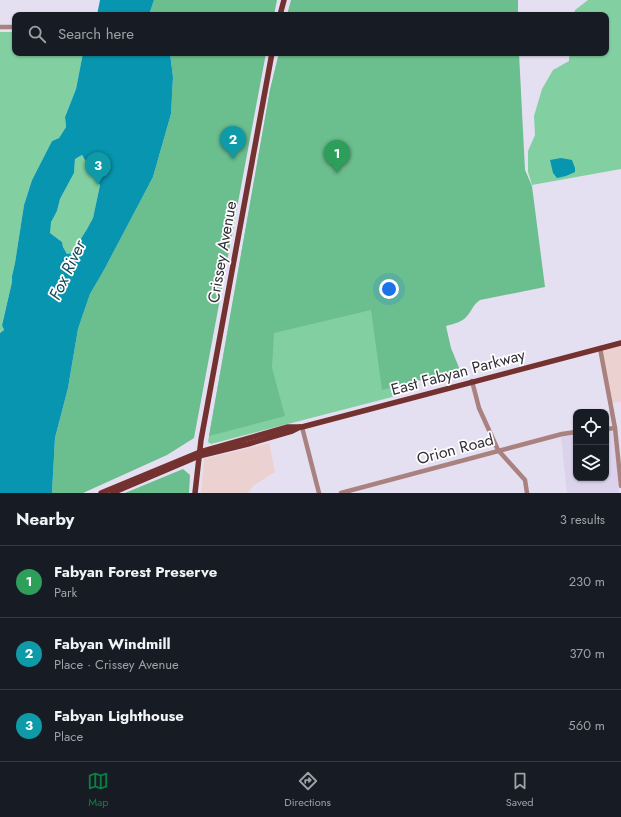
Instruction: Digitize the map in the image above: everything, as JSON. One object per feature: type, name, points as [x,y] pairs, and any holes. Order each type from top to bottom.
[{"type":"main road","points":[[281,12],[284,0]]},
{"type":"main road","name":"Crissey Avenue","points":[[195,493],[199,454],[271,56]]},
{"type":"main road","name":"East Fabyan Parkway","points":[[141,478],[199,454],[292,432],[302,427],[472,381],[621,343]]},
{"type":"main road","points":[[101,493],[141,478]]},
{"type":"main road","points":[[112,493],[141,478]]},
{"type":"street","points":[[0,27],[12,27]]},
{"type":"street","points":[[600,348],[615,428],[621,486]]},
{"type":"street","points":[[472,381],[479,408],[498,450],[525,480],[527,493]]},
{"type":"street","points":[[302,427],[319,493]]},
{"type":"street","points":[[609,429],[615,428]]},
{"type":"street","name":"Orion Road","points":[[341,493],[498,450],[573,432]]},
{"type":"shaded area","points":[[621,344],[621,402],[611,403],[601,348]]},
{"type":"shaded area","points":[[614,430],[619,493],[567,493],[561,436],[573,434],[573,481],[609,481],[609,431]]},
{"type":"shaded area","points":[[269,443],[275,472],[253,486],[248,493],[201,493],[204,459]]},
{"type":"green space","points":[[154,0],[277,0],[275,12],[150,12]]},
{"type":"green space","points":[[291,0],[518,0],[518,12],[288,12]]},
{"type":"green space","points":[[588,0],[621,0],[621,169],[532,185],[528,172],[528,151],[535,135],[534,116],[542,89],[553,70],[569,61],[569,56],[609,56],[609,12],[575,12],[575,10]]},
{"type":"green space","points":[[0,32],[12,32],[12,56],[82,56],[76,89],[65,117],[66,127],[59,138],[52,141],[32,180],[24,205],[12,282],[2,324],[4,330],[0,333]]},
{"type":"green space","points":[[170,56],[265,56],[194,438],[167,455],[83,493],[52,493],[55,438],[68,388],[78,329],[90,294],[153,177],[171,114],[173,77]]},
{"type":"green space","points":[[278,56],[281,56],[401,263],[396,396],[211,444],[208,442],[270,90]]},
{"type":"green space","points":[[278,56],[519,56],[525,170],[532,186],[545,287],[480,300],[475,304],[463,320],[446,326],[451,348],[460,370],[382,390],[371,310],[274,333],[272,368],[285,416],[209,436],[270,90]]},
{"type":"green space","points":[[82,155],[100,185],[93,218],[77,245],[71,253],[67,254],[62,242],[50,233],[50,222],[57,211],[60,199],[74,173],[75,159]]},
{"type":"green space","points":[[183,469],[190,475],[189,493],[125,493]]},
{"type":"water","points":[[100,0],[154,0],[150,12],[98,12]]},
{"type":"water","name":"Fox River","points":[[82,56],[170,56],[173,77],[171,114],[153,177],[90,294],[78,329],[68,388],[55,438],[52,493],[0,493],[0,333],[4,330],[2,325],[12,282],[24,205],[32,180],[52,141],[59,138],[66,127],[65,117],[76,89]],"holes":[[[82,155],[100,185],[93,218],[71,253],[67,254],[62,242],[50,233],[51,222],[57,211],[60,199],[74,173],[75,159]]]},
{"type":"water","points":[[561,158],[572,160],[575,172],[557,178],[553,173],[550,160]]},
{"type":"place","name":"Fabyan Windmill","points":[[233,159]]},
{"type":"place","name":"Fabyan Forest Preserve","points":[[337,173]]},
{"type":"place","name":"Fabyan Lighthouse","points":[[98,185]]}]
